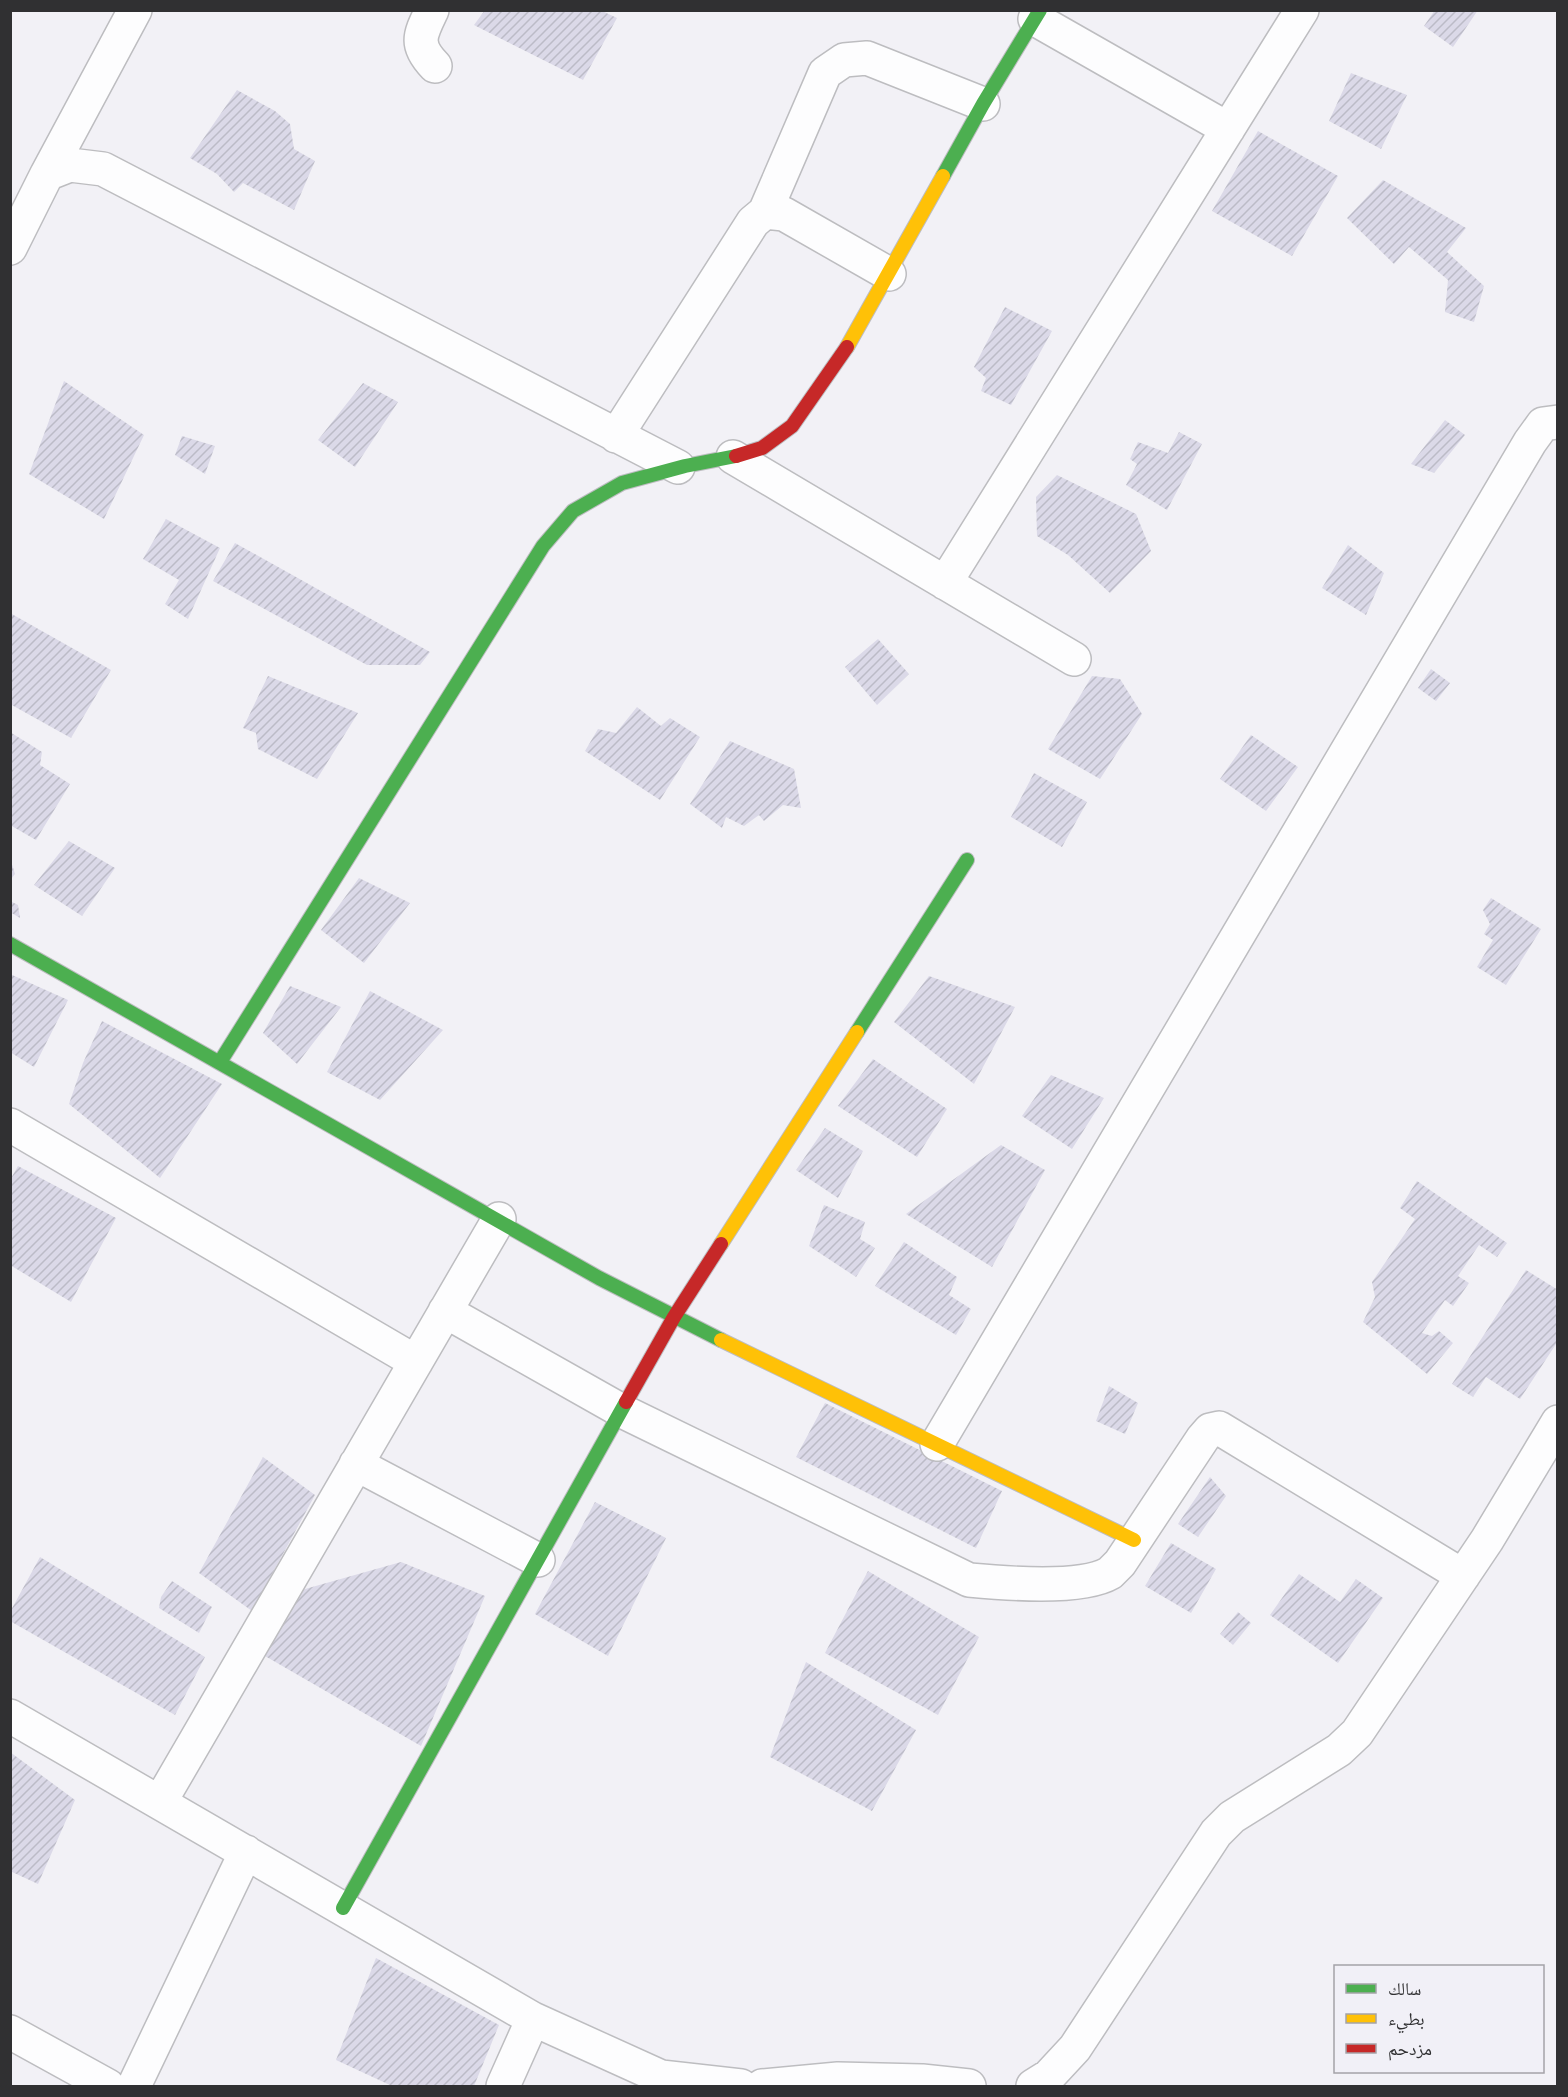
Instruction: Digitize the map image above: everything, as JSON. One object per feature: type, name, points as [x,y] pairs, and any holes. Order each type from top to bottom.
[{"type":"street","points":[[10,248],[135,10]]},
{"type":"street","points":[[432,10],[423,28],[421,40],[422,53],[435,66]]},
{"type":"street","points":[[945,583],[1302,10]]},
{"type":"street","points":[[220,1062],[543,546],[573,510],[622,483],[762,448],[792,426],[842,356],[983,104],[1037,15],[1228,129]]},
{"type":"street","points":[[616,436],[753,222],[765,212],[825,73],[844,60],[867,58],[983,104]]},
{"type":"street","points":[[47,174],[70,165],[103,169],[678,468]]},
{"type":"street","points":[[765,212],[784,214],[889,274]]},
{"type":"street","points":[[937,1444],[1530,442],[1543,424],[1557,422]]},
{"type":"street","points":[[733,457],[1074,659]]},
{"type":"street","points":[[343,1908],[674,1317],[968,860]]},
{"type":"street","points":[[10,944],[499,1219],[599,1278],[674,1317],[1134,1539]]},
{"type":"street","points":[[10,1125],[416,1362]]},
{"type":"street","points":[[160,1802],[499,1219]]},
{"type":"street","points":[[445,1311],[622,1411],[969,1580],[1027,1584],[1063,1583],[1096,1578],[1110,1572],[1120,1563],[1203,1438],[1210,1430],[1219,1428],[1463,1576]]},
{"type":"street","points":[[1033,2086],[1049,2076],[1075,2048],[1216,1833],[1232,1817],[1349,1741],[1463,1576],[1557,1422]]},
{"type":"street","points":[[356,1464],[538,1560]]},
{"type":"street","points":[[10,1716],[533,2019],[661,2078],[741,2086]]},
{"type":"street","points":[[134,2086],[246,1852]]},
{"type":"street","points":[[503,2086],[533,2019]]},
{"type":"street","points":[[10,2032],[108,2086]]},
{"type":"street","points":[[762,2086],[838,2079],[922,2081],[969,2086]]},
{"type":"building","points":[[485,10],[600,10],[617,18],[583,80],[474,25]]},
{"type":"building","points":[[1435,10],[1478,10],[1453,47],[1424,26]]},
{"type":"building","points":[[1351,73],[1407,95],[1381,149],[1329,121]]},
{"type":"building","points":[[237,90],[275,111],[290,124],[294,149],[315,161],[294,210],[243,183],[234,192],[217,174],[190,158]]},
{"type":"building","points":[[1258,131],[1338,176],[1292,256],[1212,211]]},
{"type":"building","points":[[1383,180],[1466,228],[1447,252],[1484,286],[1474,322],[1445,312],[1448,280],[1409,247],[1394,264],[1347,218]]},
{"type":"building","points":[[1005,307],[1052,331],[1011,405],[981,391],[986,378],[974,367]]},
{"type":"building","points":[[64,381],[144,435],[104,519],[29,474]]},
{"type":"building","points":[[363,383],[398,402],[355,467],[318,440]]},
{"type":"building","points":[[1445,420],[1465,435],[1434,473],[1411,464]]},
{"type":"building","points":[[1179,432],[1202,444],[1167,510],[1126,485],[1137,464],[1130,459],[1138,442],[1168,453]]},
{"type":"building","points":[[182,436],[215,446],[205,474],[175,455]]},
{"type":"building","points":[[1057,475],[1136,514],[1151,551],[1110,593],[1068,555],[1037,536],[1036,497]]},
{"type":"building","points":[[166,519],[220,548],[188,619],[165,604],[179,580],[143,559]]},
{"type":"building","points":[[235,543],[430,652],[420,665],[367,665],[213,581]]},
{"type":"building","points":[[1348,545],[1384,573],[1366,615],[1322,588]]},
{"type":"building","points":[[10,613],[111,670],[71,738],[10,704]]},
{"type":"building","points":[[878,639],[909,674],[877,705],[845,667]]},
{"type":"building","points":[[1431,669],[1450,683],[1436,701],[1418,688]]},
{"type":"building","points":[[268,676],[358,713],[317,779],[258,749],[256,733],[243,728]]},
{"type":"building","points":[[1092,676],[1120,679],[1142,714],[1100,779],[1048,749]]},
{"type":"building","points":[[637,707],[661,726],[670,718],[700,737],[660,800],[585,751],[598,729],[616,733]]},
{"type":"building","points":[[10,732],[42,752],[40,765],[70,784],[36,840],[10,825]]},
{"type":"building","points":[[1251,735],[1298,767],[1266,811],[1220,779]]},
{"type":"building","points":[[730,741],[794,769],[801,808],[783,805],[764,821],[759,815],[744,826],[726,817],[722,828],[690,804]]},
{"type":"building","points":[[1034,773],[1087,802],[1062,847],[1011,817]]},
{"type":"building","points":[[69,841],[115,868],[82,916],[34,885]]},
{"type":"building","points":[[10,858],[15,874],[10,880]]},
{"type":"building","points":[[359,878],[410,903],[364,963],[321,930]]},
{"type":"building","points":[[1491,898],[1541,929],[1506,985],[1477,967],[1493,940],[1484,934],[1490,924],[1483,910]]},
{"type":"building","points":[[10,901],[18,905],[20,918],[10,912]]},
{"type":"building","points":[[10,974],[68,1000],[34,1067],[10,1052]]},
{"type":"building","points":[[929,976],[1015,1007],[974,1084],[894,1022]]},
{"type":"building","points":[[290,986],[341,1007],[297,1064],[263,1033]]},
{"type":"building","points":[[370,991],[443,1030],[380,1100],[327,1072]]},
{"type":"building","points":[[102,1021],[222,1084],[160,1178],[69,1104],[83,1063]]},
{"type":"building","points":[[873,1059],[947,1109],[917,1157],[838,1106]]},
{"type":"building","points":[[1051,1075],[1104,1098],[1072,1149],[1022,1116]]},
{"type":"building","points":[[825,1128],[863,1151],[838,1198],[796,1170]]},
{"type":"building","points":[[1001,1145],[1045,1170],[992,1267],[906,1214]]},
{"type":"building","points":[[18,1166],[116,1218],[71,1302],[10,1265],[10,1180]]},
{"type":"building","points":[[1417,1181],[1507,1243],[1497,1257],[1479,1245],[1458,1276],[1469,1283],[1453,1306],[1445,1300],[1422,1333],[1432,1336],[1439,1331],[1453,1343],[1427,1374],[1363,1322],[1375,1297],[1372,1282],[1415,1219],[1400,1208]]},
{"type":"building","points":[[824,1205],[865,1222],[860,1239],[875,1248],[856,1277],[809,1246]]},
{"type":"building","points":[[904,1242],[957,1277],[949,1295],[971,1309],[956,1335],[875,1286]]},
{"type":"building","points":[[1526,1270],[1558,1290],[1558,1341],[1520,1399],[1486,1377],[1473,1397],[1452,1384]]},
{"type":"building","points":[[1109,1386],[1138,1403],[1125,1434],[1096,1421]]},
{"type":"building","points":[[825,1403],[1002,1491],[976,1548],[796,1457]]},
{"type":"building","points":[[263,1457],[315,1495],[252,1611],[199,1573]]},
{"type":"building","points":[[1210,1477],[1226,1496],[1198,1537],[1178,1524]]},
{"type":"building","points":[[595,1502],[666,1538],[608,1656],[535,1614]]},
{"type":"building","points":[[1171,1543],[1216,1569],[1191,1613],[1145,1586]]},
{"type":"building","points":[[40,1557],[205,1657],[175,1715],[10,1621],[10,1612]]},
{"type":"building","points":[[401,1562],[485,1596],[421,1746],[265,1656],[298,1591]]},
{"type":"building","points":[[868,1571],[979,1637],[938,1715],[825,1653]]},
{"type":"building","points":[[1299,1574],[1340,1602],[1356,1579],[1383,1598],[1338,1663],[1270,1615]]},
{"type":"building","points":[[172,1581],[212,1607],[199,1633],[159,1608],[161,1597]]},
{"type":"building","points":[[1238,1612],[1251,1623],[1233,1645],[1220,1634]]},
{"type":"building","points":[[806,1662],[916,1730],[872,1811],[770,1757]]},
{"type":"building","points":[[10,1752],[75,1800],[38,1884],[10,1871]]},
{"type":"building","points":[[376,1958],[499,2025],[474,2086],[392,2086],[336,2060]]},
{"type":"traffic: fast","points":[[943,176],[1040,10]]},
{"type":"traffic: fast","points":[[220,1062],[543,546],[573,511],[622,483],[685,466],[736,456]]},
{"type":"traffic: fast","points":[[857,1032],[967,860]]},
{"type":"traffic: fast","points":[[10,944],[599,1278],[721,1340]]},
{"type":"traffic: fast","points":[[343,1908],[626,1402]]},
{"type":"traffic: slow","points":[[847,347],[943,176]]},
{"type":"traffic: slow","points":[[721,1244],[857,1032]]},
{"type":"traffic: slow","points":[[721,1340],[1134,1540]]},
{"type":"traffic: jam","points":[[736,456],[762,448],[792,426],[847,347]]},
{"type":"traffic: jam","points":[[626,1402],[674,1317],[721,1244]]}]
